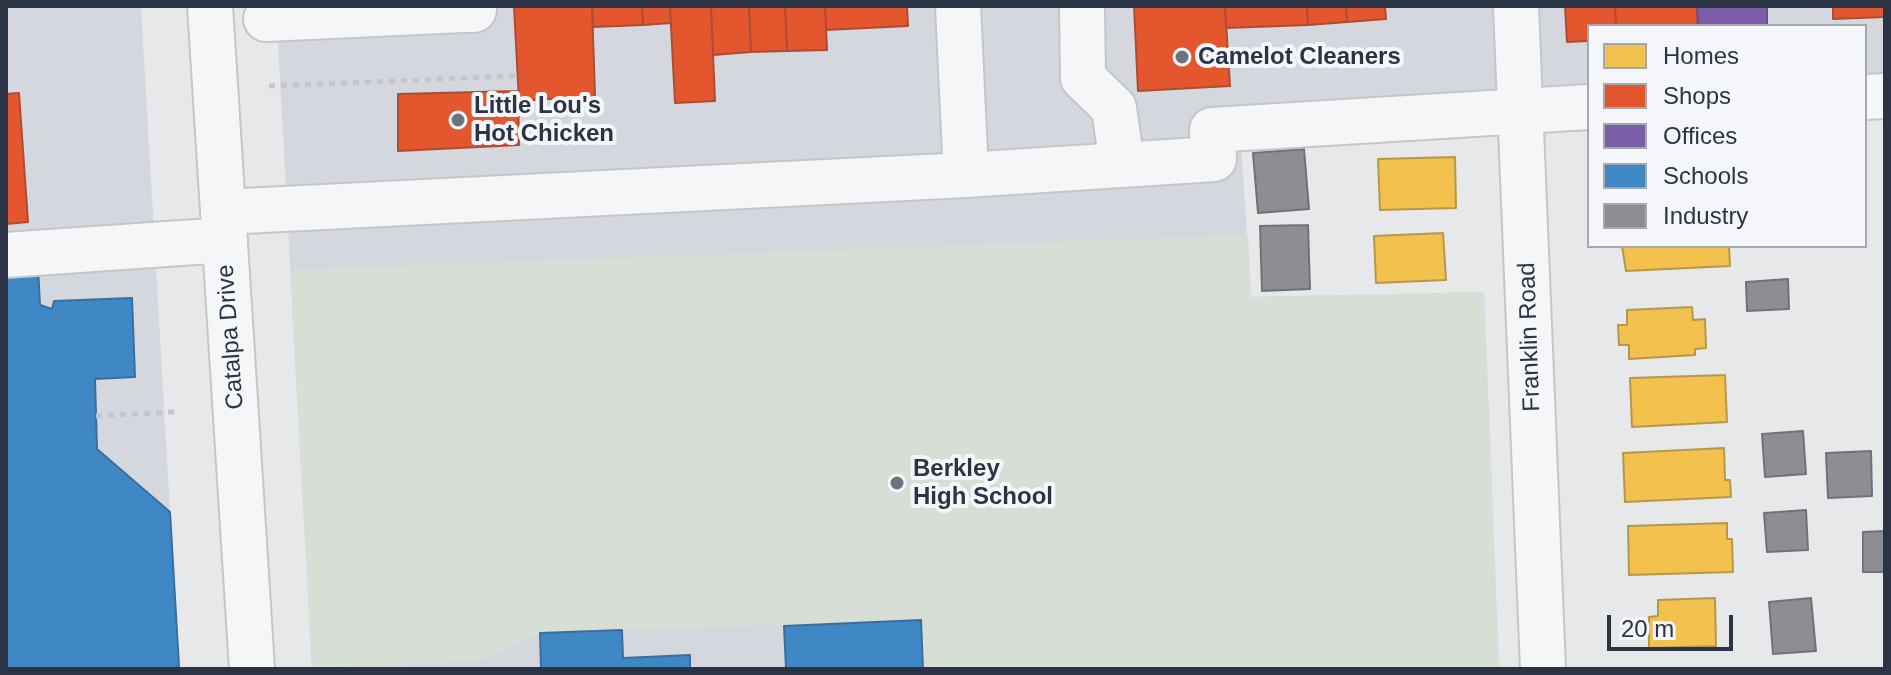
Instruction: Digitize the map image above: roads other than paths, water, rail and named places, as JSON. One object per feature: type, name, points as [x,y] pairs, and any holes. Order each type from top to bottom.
[{"type":"street","name":"Catalpa Drive","points":[[210,6],[252,669]]},
{"type":"street","points":[[266,19],[474,10],[474,6]]},
{"type":"street","points":[[958,6],[966,175]]},
{"type":"street","points":[[1082,6],[1083,78],[1114,108],[1122,164]]},
{"type":"street","name":"Franklin Road","points":[[1516,6],[1543,669]]},
{"type":"street","points":[[6,255],[224,226],[1214,159],[1212,130],[1587,107]]},
{"type":"place","name":"Camelot Cleaners","points":[[1182,57]]},
{"type":"place","name":"Little Lou's Hot Chicken","points":[[458,120]]},
{"type":"place","name":"Berkley High School","points":[[897,483]]}]
